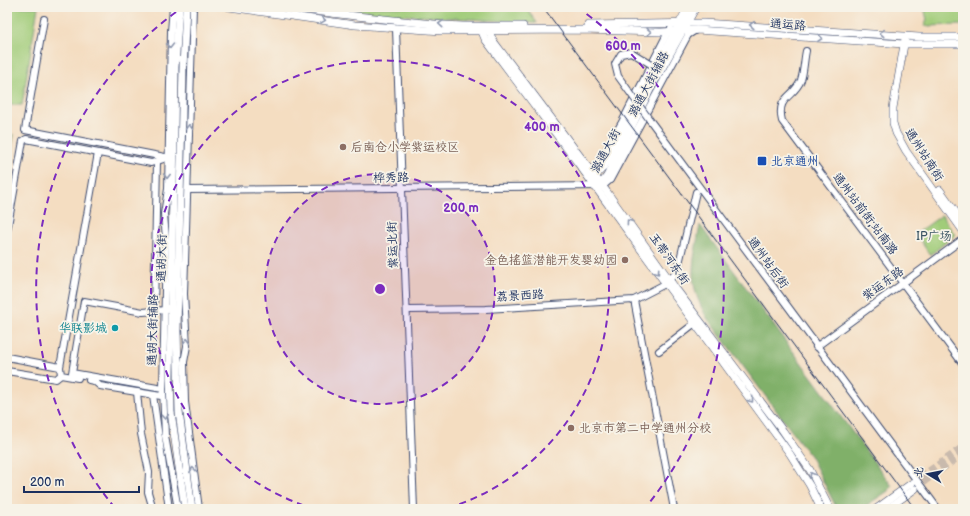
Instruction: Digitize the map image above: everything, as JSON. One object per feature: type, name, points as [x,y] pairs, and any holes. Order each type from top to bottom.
[{"type":"main road","name":"通胡大街","points":[[179,7],[171,158],[172,305],[170,378],[171,403],[185,509]]},
{"type":"main road","name":"通胡大街","points":[[186,7],[182,67],[177,330],[179,412],[192,509]]},
{"type":"main road","name":"通运路","points":[[229,7],[355,25],[396,29],[679,23],[746,25],[909,36],[963,37]]},
{"type":"main road","name":"通运路","points":[[286,7],[373,19],[484,28],[671,32],[697,30],[906,44],[963,44]]},
{"type":"main road","name":"潞通大街","points":[[595,176],[603,168],[671,32],[679,23],[688,7]]},
{"type":"main road","name":"潞通大街","points":[[600,186],[607,176],[651,88],[696,7]]},
{"type":"main road","name":"玉带河东街","points":[[484,28],[595,176],[600,186]]},
{"type":"main road","name":"玉带河东街","points":[[484,28],[485,39],[600,186],[695,323],[794,458],[821,509]]},
{"type":"main road","name":"通州站南街","points":[[909,36],[893,108],[896,133],[906,152],[963,231]]},
{"type":"main road","name":"通州站南街","points":[[906,44],[897,121],[901,134],[963,222]]},
{"type":"main road","name":"玉带河东街","points":[[667,282],[783,431],[810,470],[830,509]]},
{"type":"main road","points":[[876,509],[913,486],[887,509]]},
{"type":"street","name":"通胡大街辅路","points":[[173,7],[171,31],[171,158],[164,214],[166,239],[163,398],[165,436],[178,509]]},
{"type":"street","points":[[193,7],[184,300],[187,339],[184,362],[185,402],[199,509]]},
{"type":"street","points":[[44,18],[25,130],[171,158]]},
{"type":"street","name":"紫运北街","points":[[396,29],[414,509]]},
{"type":"street","name":"潞通大街辅路","points":[[600,186],[610,180],[688,35],[697,30]]},
{"type":"street","name":"潞通大街辅路","points":[[588,168],[593,169],[598,165],[671,32]]},
{"type":"street","name":"通州站前街;站南潞","points":[[806,51],[801,80],[797,88],[781,103],[780,112],[782,121],[963,364]]},
{"type":"street","name":"通州站后街","points":[[652,65],[631,52],[620,54],[615,64],[618,76],[649,119],[816,347],[938,509]]},
{"type":"street","points":[[7,231],[23,141],[26,139],[151,163],[171,158]]},
{"type":"street","points":[[61,375],[60,366],[98,153]]},
{"type":"street","points":[[154,311],[157,162]]},
{"type":"street","name":"桦秀路","points":[[188,190],[600,186]]},
{"type":"street","points":[[667,282],[677,272],[696,192]]},
{"type":"street","name":"紫运东路","points":[[816,347],[963,238]]},
{"type":"street","name":"荔景西路","points":[[407,310],[486,308],[634,300],[667,282]]},
{"type":"street","points":[[634,300],[674,509]]},
{"type":"street","points":[[170,378],[163,389],[72,373],[84,302],[143,312],[165,310],[172,305]]},
{"type":"street","points":[[659,351],[695,323]]},
{"type":"street","points":[[7,357],[60,366]]},
{"type":"street","points":[[7,371],[56,379],[61,375],[94,381],[100,386],[153,395],[163,398],[171,403]]},
{"type":"street","points":[[137,392],[141,434],[149,472],[148,492],[153,509]]},
{"type":"street","points":[[153,395],[169,509]]},
{"type":"green space","points":[[7,7],[38,7],[22,105],[9,105],[7,115]]},
{"type":"green space","points":[[335,7],[526,7],[537,23],[383,14]]},
{"type":"green space","points":[[924,7],[963,7],[963,25],[924,26],[927,20]]},
{"type":"green space","points":[[7,134],[14,135],[7,178]]},
{"type":"green space","name":"IP广场","points":[[942,215],[955,235],[930,255],[916,234]]},
{"type":"green space","points":[[700,225],[892,486],[888,491],[861,509],[837,509],[811,457],[707,318],[696,293],[693,272]]},
{"type":"tunnel","points":[[912,483],[963,447]]},
{"type":"tunnel","points":[[915,488],[963,454]]},
{"type":"railway","points":[[543,7],[915,509]]},
{"type":"place","name":"后南仓小学紫运校区","points":[[343,147]]},
{"type":"place","name":"北京通州","points":[[762,161]]},
{"type":"place","name":"金色摇篮潜能开发婴幼园","points":[[625,260]]},
{"type":"place","name":"华联影城","points":[[115,328]]},
{"type":"place","name":"北京市第二中学通州分校","points":[[571,428]]}]
